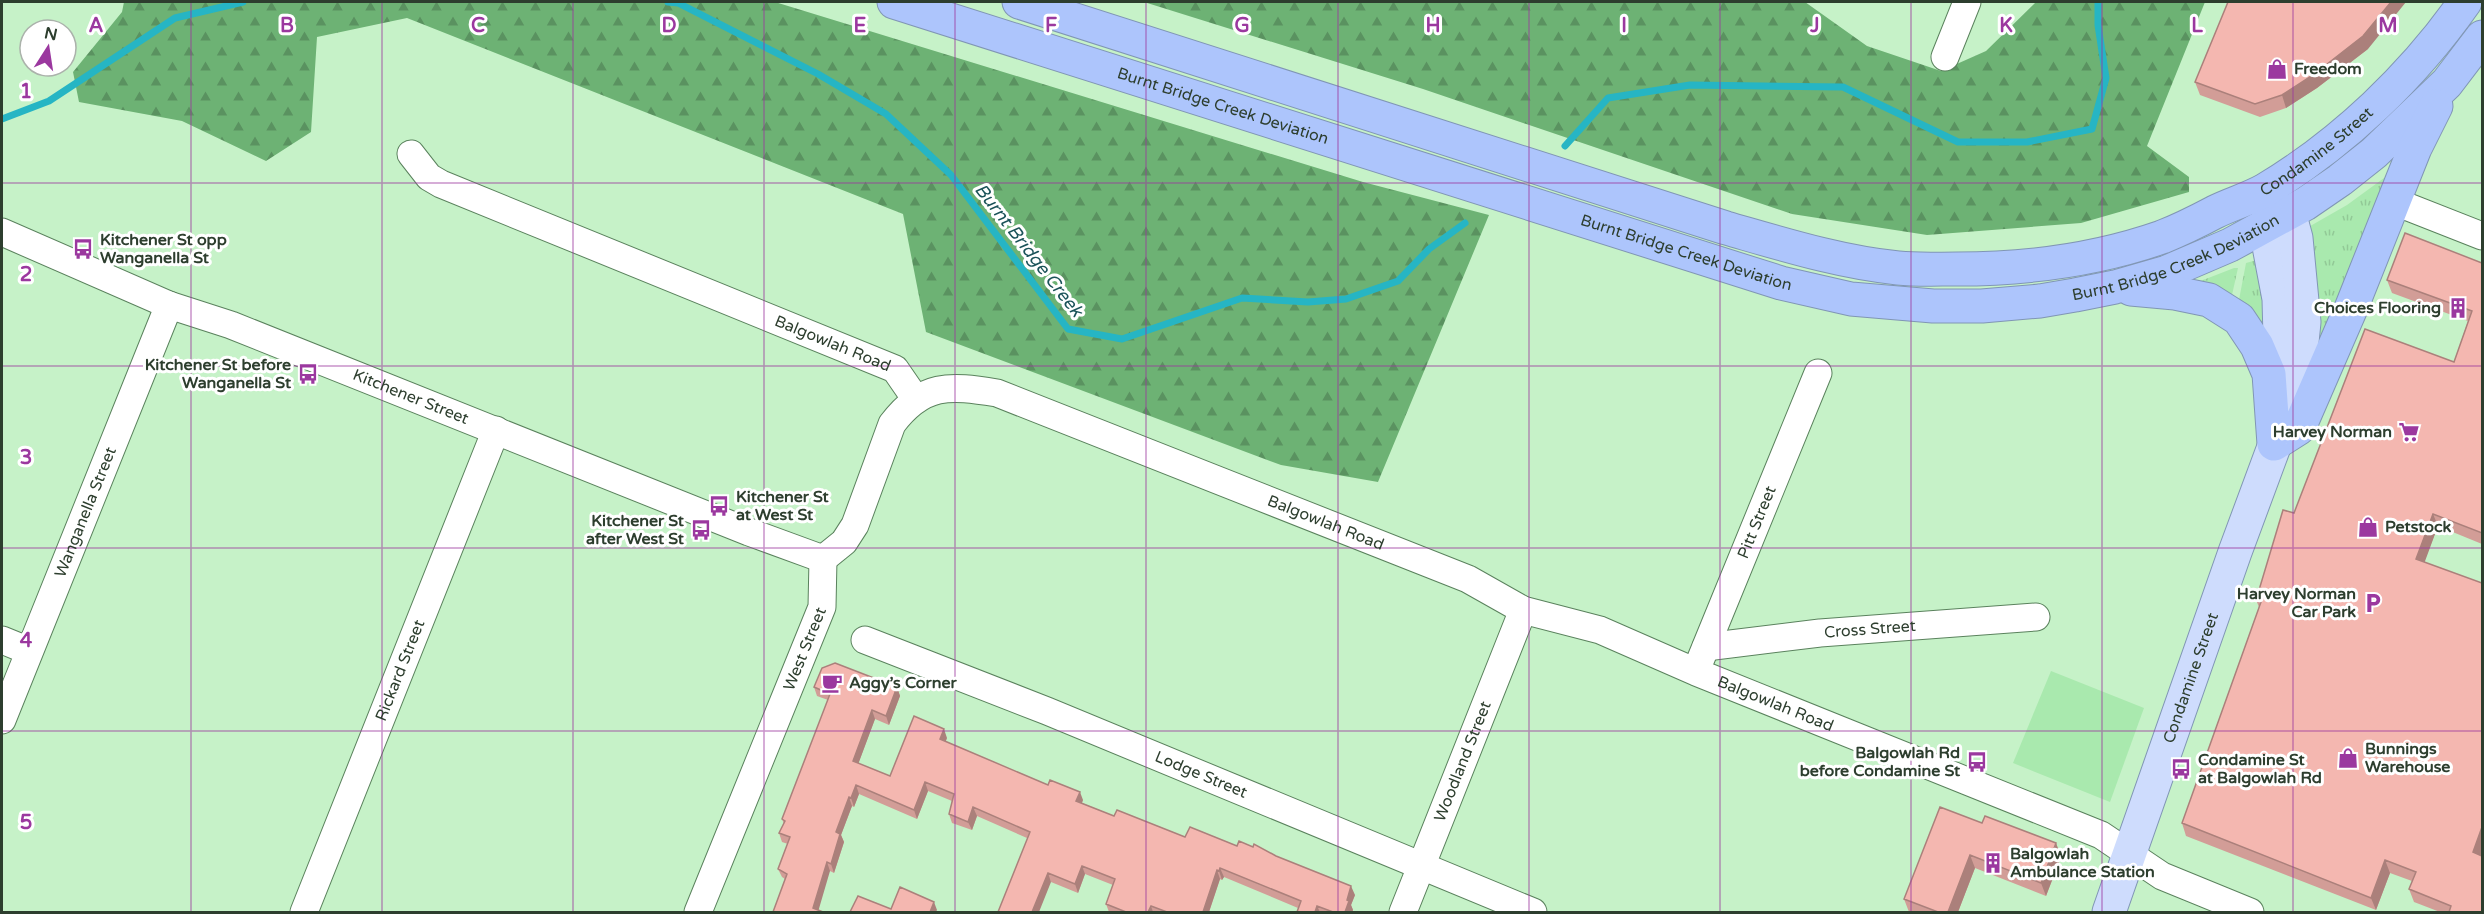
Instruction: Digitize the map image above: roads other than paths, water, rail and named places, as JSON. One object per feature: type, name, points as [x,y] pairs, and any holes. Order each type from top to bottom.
[{"type":"highway","name":"Burnt Bridge Creek Deviation","points":[[894,2],[1781,283],[1851,299],[1933,306],[1982,306],[2040,301],[2115,287],[2189,263],[2230,245],[2340,180],[2374,153],[2447,83]]},
{"type":"highway","name":"Burnt Bridge Creek Deviation","points":[[1019,2],[1726,228],[1839,258],[1898,268],[1999,269],[2054,263],[2162,237],[2263,191]]},
{"type":"highway","name":"Condamine Street","points":[[2277,219],[2263,191],[2345,131],[2374,106],[2415,66],[2464,2]]},
{"type":"highway","points":[[2115,287],[2175,293],[2209,300],[2239,319],[2257,346],[2269,374],[2274,444],[2299,428],[2348,316],[2415,148],[2447,83],[2482,37]]},
{"type":"main road","name":"Condamine Street","points":[[2109,912],[2274,444],[2282,384],[2277,219]]},
{"type":"street","points":[[1945,57],[1967,2]]},
{"type":"street","name":"Balgowlah Road","points":[[411,154],[429,177],[441,184],[895,369],[915,398],[932,391],[962,387],[997,393],[1468,579],[1523,610],[1600,630],[1696,672],[2094,832],[2171,881],[2250,912]]},
{"type":"street","points":[[2393,201],[2482,236]]},
{"type":"street","name":"Kitchener Street","points":[[2,232],[168,305],[231,326],[769,540],[823,559]]},
{"type":"street","name":"Wanganella Street","points":[[2,720],[168,305]]},
{"type":"street","name":"Pitt Street","points":[[1696,672],[1818,373]]},
{"type":"street","points":[[823,559],[844,542],[855,525],[892,424],[915,398]]},
{"type":"street","name":"Rickard Street","points":[[304,912],[496,430]]},
{"type":"street","name":"West Street","points":[[698,912],[822,607],[823,559]]},
{"type":"street","name":"Woodland Street","points":[[1403,912],[1484,714],[1523,610]]},
{"type":"street","name":"Cross Street","points":[[1706,647],[1820,633],[2036,617]]},
{"type":"street","points":[[2,639],[29,651]]},
{"type":"street","name":"Lodge Street","points":[[865,640],[1047,711],[1533,912]]},
{"type":"waterway","name":"Burnt Bridge Creek","points":[[2,119],[49,101],[175,18],[243,2]]},
{"type":"waterway","name":"Burnt Bridge Creek","points":[[668,2],[678,3],[818,74],[886,114],[951,175],[1068,329],[1122,339],[1242,298],[1308,302],[1346,299],[1398,281],[1429,249],[1465,223]]},
{"type":"waterway","name":"Burnt Bridge Creek","points":[[1565,146],[1608,98],[1690,85],[1843,87],[1958,142],[2027,142],[2092,129],[2106,78],[2098,25],[2098,2]]},
{"type":"place","name":"Freedom","points":[[2277,69]]},
{"type":"place","name":"Kitchener St opp Wanganella St","points":[[83,249]]},
{"type":"place","name":"Choices Flooring","points":[[2458,308]]},
{"type":"place","name":"Kitchener St before Wanganella St","points":[[308,374]]},
{"type":"place","name":"Harvey Norman","points":[[2409,432]]},
{"type":"place","name":"Kitchener St at West St","points":[[719,506]]},
{"type":"place","name":"Petstock","points":[[2368,527]]},
{"type":"place","name":"Kitchener St after West St","points":[[701,530]]},
{"type":"place","name":"Harvey Norman Car Park","points":[[2373,603]]},
{"type":"place","name":"Aggy’s Corner","points":[[832,683]]},
{"type":"place","name":"Bunnings Warehouse","points":[[2348,758]]},
{"type":"place","name":"Balgowlah Rd before Condamine St","points":[[1977,762]]},
{"type":"place","name":"Condamine St at Balgowlah Rd","points":[[2181,769]]},
{"type":"place","name":"Balgowlah Ambulance Station","points":[[1993,863]]}]
